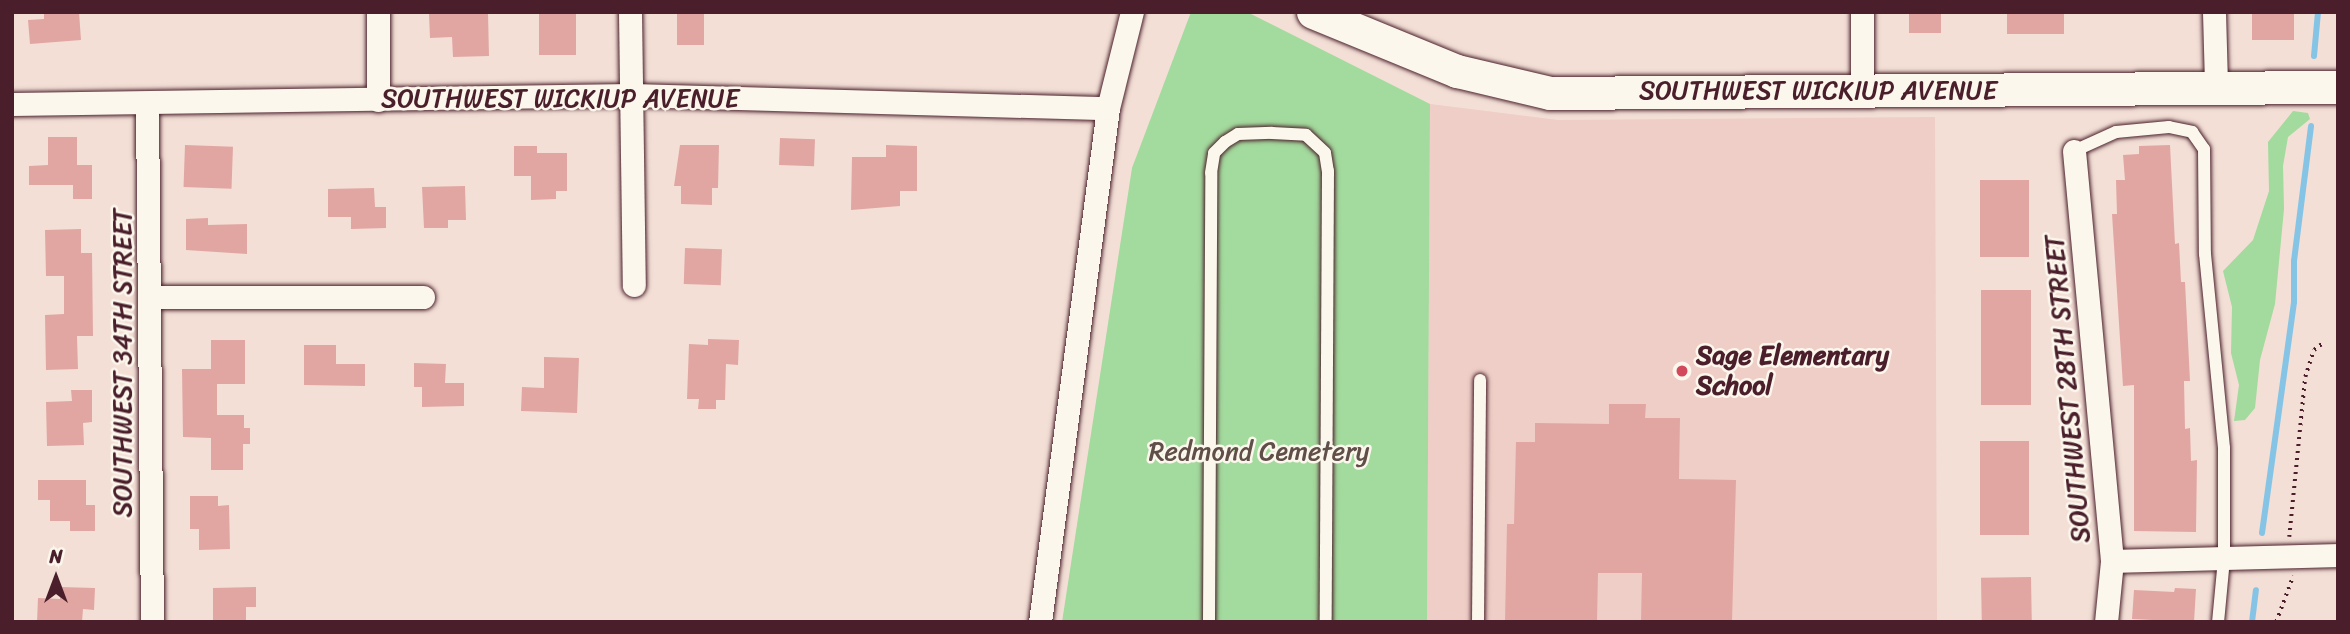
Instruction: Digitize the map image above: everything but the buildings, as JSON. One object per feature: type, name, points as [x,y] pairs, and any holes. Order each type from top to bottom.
[{"type":"street","points":[[378,12],[378,100]]},
{"type":"street","points":[[630,12],[634,285]]},
{"type":"street","points":[[1040,622],[1108,108],[1132,12]]},
{"type":"street","name":"SOUTHWEST WICKIUP AVENUE","points":[[1313,12],[1457,71],[1550,93],[1862,92],[2216,85],[2338,87]]},
{"type":"street","points":[[1862,12],[1862,92]]},
{"type":"street","points":[[2214,12],[2216,85]]},
{"type":"street","name":"SOUTHWEST WICKIUP AVENUE","points":[[12,104],[632,95],[1108,108]]},
{"type":"street","name":"SOUTHWEST 34TH STREET","points":[[147,104],[152,298],[152,622]]},
{"type":"street","name":"SOUTHWEST 28TH STREET","points":[[2074,151],[2112,561],[2106,622]]},
{"type":"street","points":[[152,298],[423,297]]},
{"type":"street","points":[[2112,561],[2338,555]]},
{"type":"lane","points":[[2074,151],[2116,132],[2169,127],[2192,132],[2204,149],[2205,254],[2224,448],[2224,559],[2218,622]]},
{"type":"lane","points":[[1209,622],[1211,173],[1214,153],[1225,142],[1238,134],[1272,133],[1306,135],[1325,153],[1328,171],[1326,622]]},
{"type":"lane","points":[[1478,622],[1480,380]]},
{"type":"path","points":[[2276,622],[2293,577],[2288,516],[2305,377],[2314,350],[2323,343]]},
{"type":"shaded area","name":"Sage Elementary School","points":[[1430,104],[1558,120],[1935,117],[1937,622],[1427,622]]},
{"type":"green space","name":"Redmond Cemetery","points":[[1191,12],[1247,12],[1430,104],[1427,622],[1062,622],[1132,168]]},
{"type":"green space","points":[[2293,111],[2308,113],[2310,119],[2288,137],[2283,166],[2284,209],[2275,304],[2260,360],[2255,408],[2245,420],[2234,421],[2239,385],[2231,353],[2232,307],[2223,271],[2253,240],[2269,191],[2268,142]]},
{"type":"waterway","points":[[2314,56],[2318,12]]},
{"type":"waterway","points":[[2262,533],[2294,302],[2294,261],[2311,126]]},
{"type":"waterway","points":[[2252,622],[2256,590]]},
{"type":"place","name":"Sage Elementary School","points":[[1682,371]]}]
